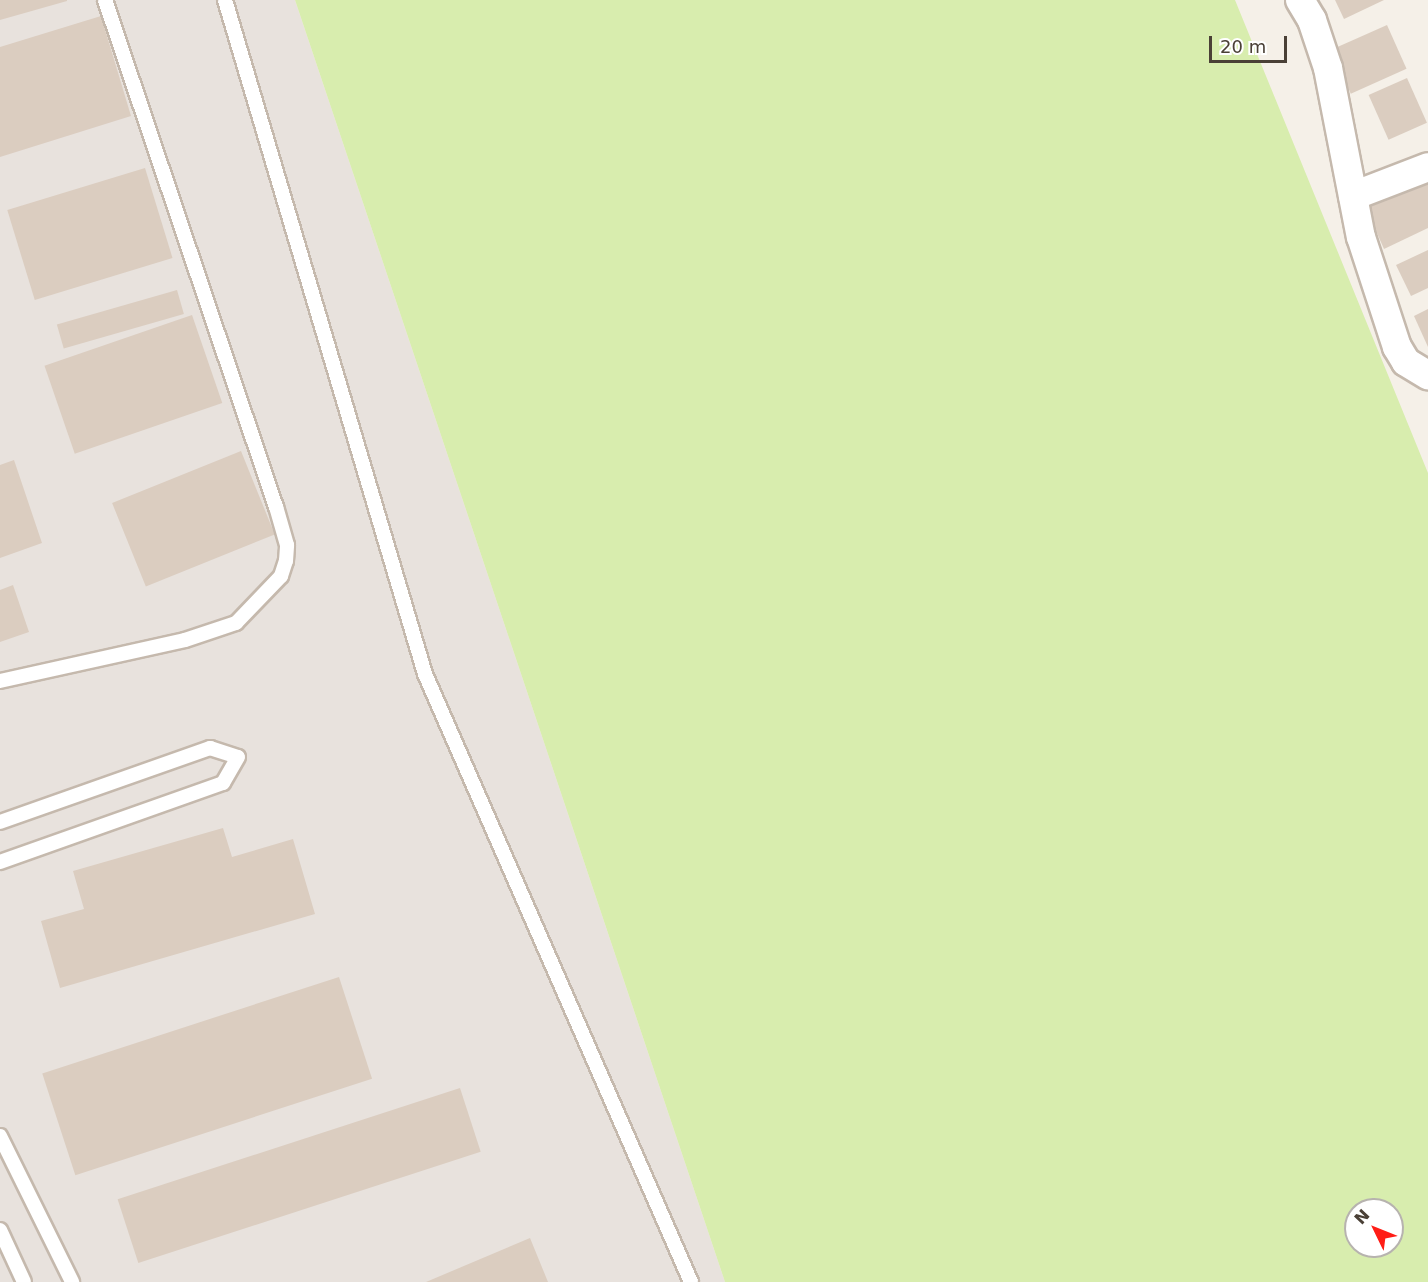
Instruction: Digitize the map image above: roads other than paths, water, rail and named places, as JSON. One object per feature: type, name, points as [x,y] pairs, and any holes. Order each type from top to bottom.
[{"type":"street","points":[[1300,0],[1312,20],[1328,68],[1353,196],[1397,346],[1406,362],[1428,375]]},
{"type":"street","points":[[1353,196],[1428,167]]},
{"type":"lane","points":[[0,681],[185,640],[236,623],[281,576],[286,561],[287,545],[276,507],[105,0]]},
{"type":"lane","points":[[225,0],[425,674],[691,1282]]},
{"type":"lane","points":[[0,822],[210,748],[238,757],[223,783],[0,862]]},
{"type":"lane","points":[[0,1136],[72,1282]]},
{"type":"lane","points":[[0,1230],[24,1282]]}]
